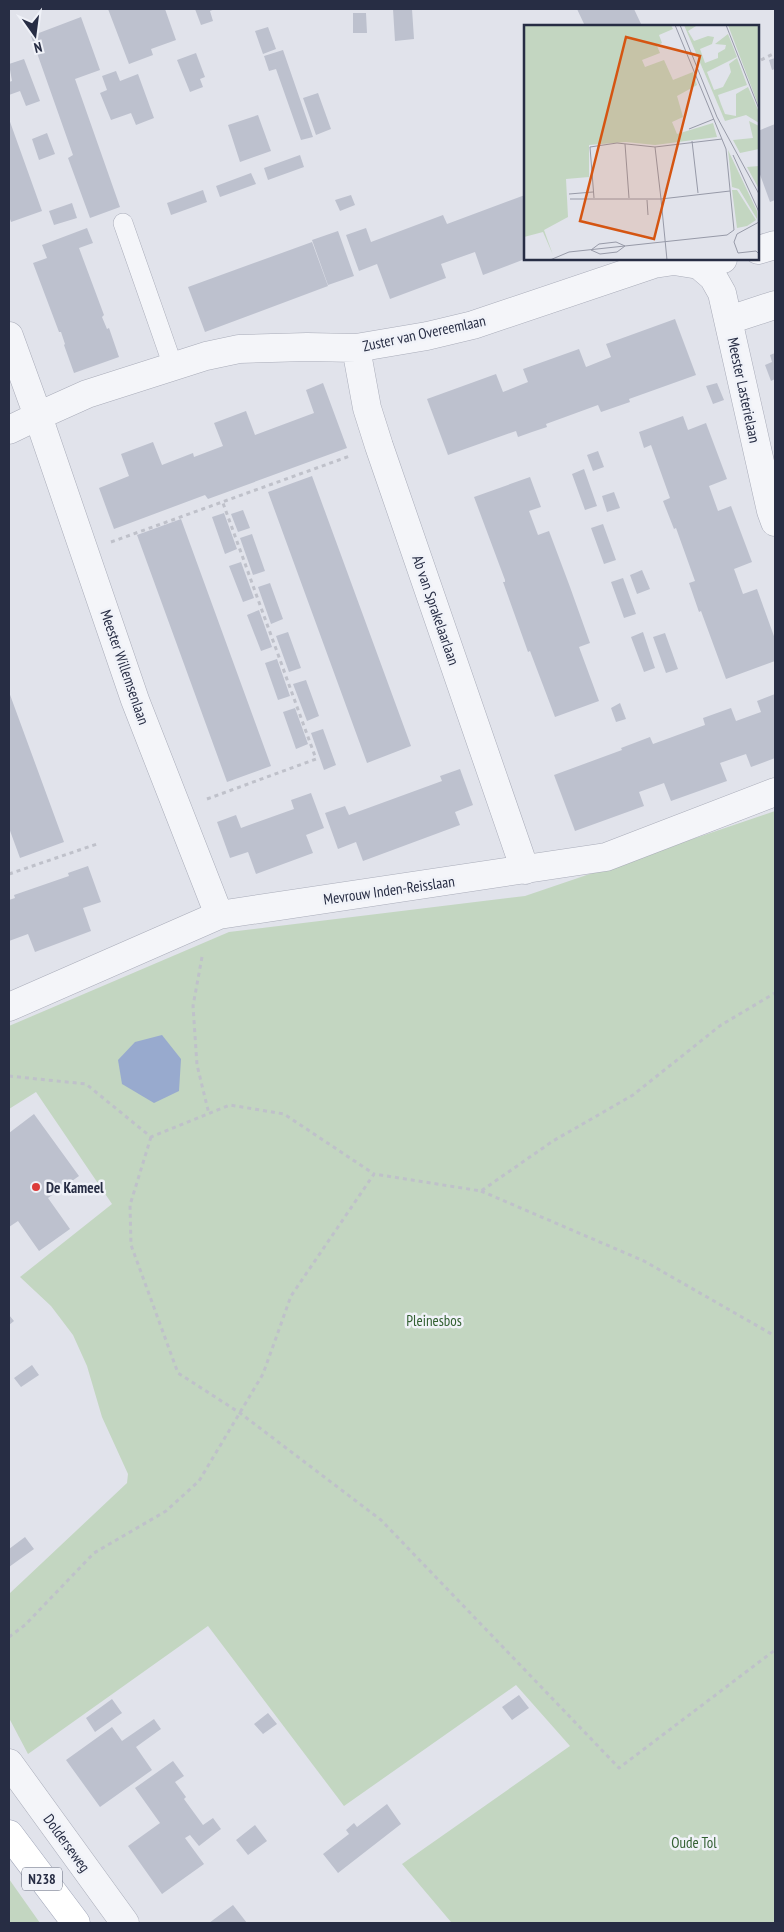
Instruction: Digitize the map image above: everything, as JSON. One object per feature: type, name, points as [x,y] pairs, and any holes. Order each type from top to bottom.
[{"type":"main road","name":"N238","points":[[9,1834],[76,1923]]},
{"type":"street","points":[[759,250],[775,245]]},
{"type":"street","name":"Zuster van Overeemlaan","points":[[9,430],[87,394],[173,366],[239,349],[356,348],[428,336],[473,325],[654,264],[674,261],[711,262]]},
{"type":"street","name":"Meester Lasterielaan","points":[[711,262],[713,277],[722,293],[729,320],[775,522]]},
{"type":"street","points":[[729,320],[775,305]]},
{"type":"street","name":"Meester Willemsenlaan","points":[[9,336],[135,700],[219,915]]},
{"type":"street","name":"Ab van Sprakelaarlaan","points":[[356,348],[367,408],[379,446],[525,870]]},
{"type":"street","name":"Mevrouw Inden-Reisslaan","points":[[9,1007],[219,915],[606,857],[775,792]]},
{"type":"street","name":"Dolderseweg","points":[[9,1763],[125,1923]]},
{"type":"lane","points":[[123,222],[173,366]]},
{"type":"path","points":[[761,60],[775,53]]},
{"type":"path","points":[[85,552],[379,446]]},
{"type":"path","points":[[178,810],[316,759],[223,502]]},
{"type":"path","points":[[9,874],[97,844]]},
{"type":"path","points":[[209,1114],[197,1065],[193,1006],[202,955],[219,915]]},
{"type":"path","points":[[481,1190],[553,1141],[633,1096],[721,1025],[775,993]]},
{"type":"path","points":[[9,1076],[86,1084],[152,1137]]},
{"type":"path","points":[[152,1137],[230,1105],[284,1114],[374,1174],[481,1190],[644,1261],[775,1336]]},
{"type":"path","points":[[152,1137],[130,1205],[131,1245],[178,1373],[240,1413],[381,1520],[619,1768],[775,1650]]},
{"type":"path","points":[[9,1637],[25,1625],[94,1553],[166,1511],[199,1481],[263,1374],[291,1296],[374,1174]]},
{"type":"green space","name":"Pleinesbos","points":[[775,811],[775,1923],[449,1923],[451,1922],[402,1864],[570,1746],[516,1685],[344,1806],[208,1626],[28,1754],[9,1718],[9,1594],[127,1483],[128,1474],[102,1417],[87,1366],[73,1335],[51,1306],[20,1277],[112,1204],[36,1092],[9,1109],[9,1026],[229,932],[525,896]]},
{"type":"green space","points":[[9,1879],[40,1923],[9,1923]]},
{"type":"water","points":[[162,1035],[181,1059],[179,1091],[154,1103],[122,1084],[118,1060],[135,1042]]},
{"type":"building","points":[[108,9],[165,9],[176,40],[151,49],[153,55],[129,64]]},
{"type":"building","points":[[195,9],[215,9],[210,11],[213,21],[201,25]]},
{"type":"building","points":[[393,9],[412,9],[414,39],[395,41]]},
{"type":"building","points":[[577,9],[634,9],[642,25],[585,25]]},
{"type":"building","points":[[353,13],[366,13],[367,33],[353,33]]},
{"type":"building","points":[[81,17],[100,70],[75,79],[120,207],[90,218],[68,158],[73,155],[31,36]]},
{"type":"building","points":[[268,27],[276,49],[263,54],[255,31]]},
{"type":"building","points":[[283,50],[313,137],[301,140],[276,69],[269,71],[264,56]]},
{"type":"building","points":[[196,53],[205,77],[200,79],[203,87],[190,92],[177,60]]},
{"type":"building","points":[[775,58],[775,69],[772,70],[769,60]]},
{"type":"building","points":[[24,59],[40,101],[26,106],[20,91],[9,95],[9,82],[12,81],[9,64]]},
{"type":"building","points":[[116,71],[120,81],[138,74],[154,118],[136,125],[131,113],[111,120],[100,93],[107,90],[102,76]]},
{"type":"building","points":[[318,93],[331,129],[316,135],[303,98]]},
{"type":"building","points":[[258,115],[271,151],[240,162],[228,125]]},
{"type":"building","points":[[9,119],[42,211],[11,222],[9,216]]},
{"type":"building","points":[[775,124],[775,200],[770,202],[759,172],[759,131]]},
{"type":"building","points":[[47,133],[55,154],[39,160],[32,139]]},
{"type":"building","points":[[300,155],[304,167],[268,180],[264,168]]},
{"type":"building","points":[[251,173],[256,184],[220,197],[216,186]]},
{"type":"building","points":[[203,190],[207,202],[171,215],[167,203]]},
{"type":"building","points":[[351,195],[355,205],[340,211],[335,200]]},
{"type":"building","points":[[524,195],[524,259],[483,275],[475,252],[441,264],[446,278],[390,299],[377,264],[359,271],[346,235],[366,228],[371,242],[443,215],[447,224]]},
{"type":"building","points":[[72,203],[77,218],[54,225],[49,211]]},
{"type":"building","points":[[87,228],[93,243],[79,248],[104,315],[102,317],[107,329],[109,328],[119,357],[74,373],[61,332],[59,332],[33,263],[47,258],[42,245]]},
{"type":"building","points":[[338,231],[354,276],[328,285],[312,240]]},
{"type":"building","points":[[312,242],[328,286],[205,332],[188,287]]},
{"type":"building","points":[[675,319],[696,375],[629,399],[630,402],[601,412],[598,405],[546,424],[547,427],[518,437],[516,431],[448,455],[427,399],[496,374],[503,392],[528,382],[523,369],[579,349],[586,367],[611,357],[606,344]]},
{"type":"building","points":[[775,353],[775,379],[771,381],[765,365],[772,362],[770,355]]},
{"type":"building","points":[[323,383],[347,448],[208,499],[205,495],[114,529],[99,488],[129,476],[121,454],[153,442],[162,465],[193,453],[194,457],[223,446],[214,423],[246,411],[255,435],[314,413],[306,390]]},
{"type":"building","points":[[717,383],[724,400],[713,404],[706,386]]},
{"type":"building","points":[[683,416],[688,430],[706,423],[727,479],[709,486],[718,511],[731,506],[752,562],[734,569],[743,594],[757,589],[775,639],[775,661],[726,679],[689,583],[695,581],[676,528],[674,529],[663,501],[670,498],[651,445],[644,448],[639,432]]},
{"type":"building","points":[[598,451],[604,467],[593,471],[587,455]]},
{"type":"building","points":[[584,469],[597,506],[585,510],[572,474]]},
{"type":"building","points":[[312,476],[411,746],[367,763],[268,492]]},
{"type":"building","points":[[530,477],[541,507],[529,511],[538,535],[549,531],[570,587],[590,643],[579,647],[599,701],[555,717],[530,651],[528,652],[503,582],[505,580],[474,497]]},
{"type":"building","points":[[614,492],[620,508],[607,512],[602,496]]},
{"type":"building","points":[[243,510],[250,528],[238,532],[231,514]]},
{"type":"building","points":[[224,513],[237,549],[225,554],[212,517]]},
{"type":"building","points":[[181,519],[271,766],[227,782],[137,535]]},
{"type":"building","points":[[603,524],[616,560],[604,564],[591,528]]},
{"type":"building","points":[[252,534],[265,571],[253,575],[240,538]]},
{"type":"building","points":[[241,562],[254,598],[243,602],[229,566]]},
{"type":"building","points":[[642,570],[650,589],[637,594],[630,575]]},
{"type":"building","points":[[623,578],[636,614],[624,618],[611,582]]},
{"type":"building","points":[[270,583],[283,619],[271,624],[258,587]]},
{"type":"building","points":[[259,610],[272,647],[261,651],[247,615]]},
{"type":"building","points":[[288,632],[301,668],[289,672],[276,636]]},
{"type":"building","points":[[643,632],[655,668],[644,672],[631,637]]},
{"type":"building","points":[[665,633],[678,669],[666,673],[653,637]]},
{"type":"building","points":[[277,659],[290,696],[278,700],[265,663]]},
{"type":"building","points":[[306,680],[319,716],[307,721],[293,684]]},
{"type":"building","points":[[9,692],[64,842],[20,858],[9,828]]},
{"type":"building","points":[[775,694],[775,758],[751,767],[746,754],[720,763],[727,781],[671,801],[664,783],[639,792],[644,806],[575,831],[554,775],[622,750],[621,748],[650,737],[653,744],[705,725],[703,718],[731,708],[736,721],[761,712],[757,701]]},
{"type":"building","points":[[620,703],[626,719],[616,722],[611,708]]},
{"type":"building","points":[[295,708],[308,744],[296,749],[283,712]]},
{"type":"building","points":[[323,729],[336,765],[324,770],[311,733]]},
{"type":"building","points":[[460,769],[473,805],[455,812],[460,825],[363,861],[356,842],[338,849],[325,813],[345,806],[349,815],[442,781],[440,776]]},
{"type":"building","points":[[311,793],[324,828],[306,835],[313,853],[256,874],[248,852],[230,858],[217,822],[236,815],[241,828],[294,809],[291,800]]},
{"type":"building","points":[[88,866],[101,902],[83,908],[91,931],[35,952],[28,934],[9,941],[9,900],[15,898],[14,895],[69,876],[68,873]]},
{"type":"building","name":"De Kameel","points":[[34,1114],[79,1176],[48,1198],[70,1229],[39,1251],[18,1221],[9,1227],[9,1133]]},
{"type":"building","points":[[9,1315],[14,1321],[9,1325]]},
{"type":"building","points":[[32,1365],[39,1375],[21,1387],[14,1378]]},
{"type":"building","points":[[25,1537],[34,1549],[9,1567],[9,1549]]},
{"type":"building","points":[[519,1695],[529,1708],[512,1720],[502,1707]]},
{"type":"building","points":[[112,1699],[122,1713],[95,1732],[86,1718]]},
{"type":"building","points":[[268,1713],[277,1724],[263,1734],[254,1724]]},
{"type":"building","points":[[154,1719],[161,1729],[136,1747],[152,1770],[100,1807],[66,1760],[112,1727],[122,1741]]},
{"type":"building","points":[[173,1761],[184,1776],[175,1782],[186,1797],[184,1799],[203,1825],[213,1818],[221,1829],[199,1846],[190,1835],[185,1838],[204,1864],[162,1894],[128,1846],[160,1823],[135,1788]]},
{"type":"building","points":[[387,1804],[401,1824],[338,1873],[323,1854],[349,1834],[346,1830],[354,1823],[357,1827]]},
{"type":"building","points":[[255,1825],[267,1841],[248,1855],[236,1840]]},
{"type":"building","points":[[233,1905],[247,1923],[209,1923]]},
{"type":"place","name":"De Kameel","points":[[36,1187]]},
{"type":"park label","name":"Oude Tol","points":[[694,1842]]}]
